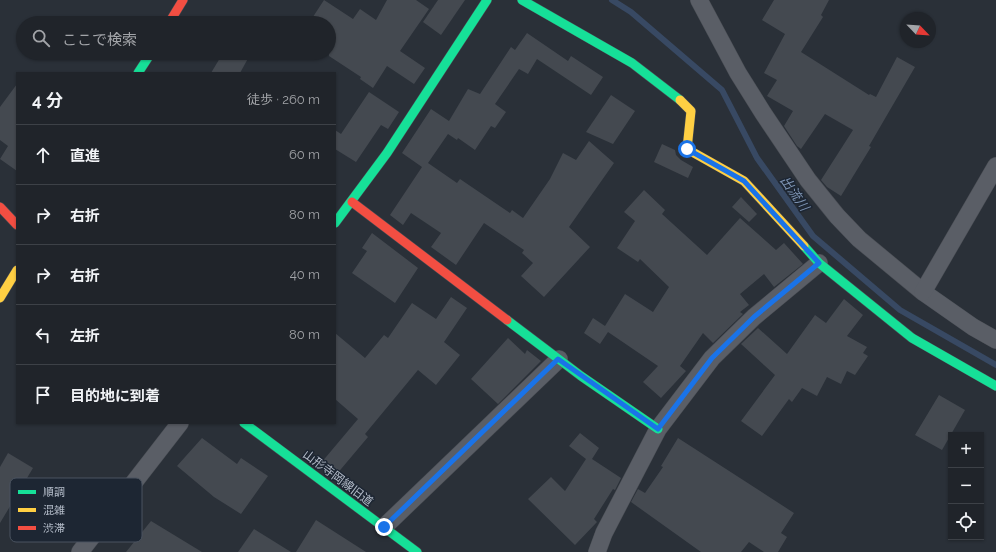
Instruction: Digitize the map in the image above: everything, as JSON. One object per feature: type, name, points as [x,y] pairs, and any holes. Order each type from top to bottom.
[{"type":"street","points":[[173,16],[183,0]]},
{"type":"street","points":[[336,222],[387,153],[487,0]]},
{"type":"street","points":[[522,0],[543,14],[607,48],[647,72],[692,112],[687,149],[744,181],[819,263],[912,338],[976,376],[996,386]]},
{"type":"street","points":[[699,0],[738,73],[783,145],[824,201],[859,239],[923,292],[972,328],[996,340]]},
{"type":"street","points":[[139,72],[146,60]]},
{"type":"street","points":[[923,292],[996,166]]},
{"type":"street","points":[[352,202],[558,359],[658,429]]},
{"type":"street","points":[[0,207],[16,224]]},
{"type":"street","points":[[597,552],[604,533],[658,429],[712,358],[754,317],[819,263]]},
{"type":"street","points":[[0,298],[16,272]]},
{"type":"street","points":[[384,527],[558,359]]},
{"type":"street","points":[[137,478],[179,424]]},
{"type":"street","name":"山形寺岡線旧道","points":[[245,424],[417,552]]},
{"type":"street","points":[[80,552],[88,542]]},
{"type":"building","points":[[324,0],[353,19],[360,9],[376,20],[387,0],[416,0],[429,9],[400,51],[425,68],[414,84],[387,66],[373,88],[360,79],[361,77],[335,60],[336,16],[314,16]]},
{"type":"building","points":[[438,0],[465,0],[441,35],[423,22]]},
{"type":"building","points":[[774,0],[829,0],[821,15],[823,17],[801,52],[869,95],[870,94],[876,97],[897,57],[915,67],[869,146],[871,147],[841,196],[827,187],[821,180],[853,130],[825,114],[801,149],[797,146],[784,126],[793,111],[767,96],[777,80],[764,73],[785,34],[762,20]]},
{"type":"building","points":[[527,33],[568,61],[571,56],[603,77],[591,95],[537,59],[528,74],[519,69],[495,104],[506,112],[495,128],[491,126],[475,150],[458,138],[457,140],[448,134],[428,163],[457,183],[460,179],[510,213],[512,210],[523,218],[550,179],[563,153],[576,160],[589,141],[614,163],[569,227],[590,247],[544,297],[521,276],[533,263],[522,253],[524,250],[484,223],[456,265],[431,247],[441,233],[411,213],[403,225],[390,215],[422,167],[402,153],[431,109],[449,121],[468,89],[480,94],[511,47],[515,50]]},
{"type":"building","points":[[219,60],[247,60],[241,72],[212,72]]},
{"type":"building","points":[[16,85],[16,170],[0,159],[8,146],[0,140],[0,107]]},
{"type":"building","points":[[369,92],[399,112],[388,129],[381,125],[356,162],[336,150],[336,131],[341,134]]},
{"type":"building","points":[[611,95],[635,111],[613,144],[586,132]]},
{"type":"building","points":[[662,144],[675,150],[676,155],[681,160],[693,167],[688,178],[654,162]]},
{"type":"building","points":[[644,190],[665,210],[662,214],[707,255],[740,218],[776,250],[784,243],[803,264],[774,287],[764,274],[740,294],[749,305],[740,312],[743,314],[713,343],[703,333],[680,366],[686,371],[661,398],[643,382],[658,366],[608,332],[600,344],[584,333],[593,318],[605,326],[625,294],[653,312],[669,287],[640,259],[638,262],[617,248],[635,221],[624,212]]},
{"type":"building","points":[[741,197],[757,214],[749,222],[732,207]]},
{"type":"building","points":[[372,233],[418,268],[395,303],[352,273],[367,251],[362,248]]},
{"type":"building","points":[[451,297],[467,308],[444,342],[460,355],[436,385],[418,370],[365,434],[368,437],[336,475],[321,463],[358,419],[336,400],[336,334],[365,358],[384,335],[388,338],[412,303],[436,319]]},
{"type":"building","points":[[844,299],[863,315],[847,336],[867,347],[863,353],[868,356],[855,375],[847,371],[841,384],[827,377],[817,396],[802,388],[792,402],[789,399],[762,436],[741,421],[775,375],[741,344],[758,328],[787,354],[815,315],[826,323]]},
{"type":"building","points":[[508,338],[525,354],[527,350],[541,361],[498,404],[471,379]]},
{"type":"building","points":[[939,395],[965,410],[952,432],[948,432],[948,440],[942,450],[915,435]]},
{"type":"building","points":[[580,433],[599,448],[592,459],[621,478],[615,490],[613,489],[594,519],[597,522],[575,545],[528,499],[551,477],[565,491],[586,459],[569,446]]},
{"type":"building","points":[[202,438],[237,464],[241,458],[268,476],[241,514],[214,497],[177,466]]},
{"type":"building","points":[[678,438],[794,513],[781,533],[787,537],[778,552],[764,552],[749,542],[741,552],[701,552],[631,502],[638,489],[645,493],[663,467],[661,466]]},
{"type":"building","points":[[8,453],[33,468],[27,478],[10,478],[10,506],[0,523],[0,467]]},
{"type":"building","points":[[316,520],[366,552],[296,552]]},
{"type":"building","points":[[151,521],[202,552],[126,552],[134,542],[142,542],[142,532]]},
{"type":"building","points":[[254,529],[291,552],[238,552]]},
{"type":"waterway","name":"出流川","points":[[612,0],[631,12],[722,90],[757,158],[813,236],[900,310],[996,365]]},
{"type":"traffic: fast","points":[[336,222],[387,153],[487,0]]},
{"type":"traffic: fast","points":[[522,0],[632,63],[680,100]]},
{"type":"traffic: fast","points":[[139,72],[146,60]]},
{"type":"traffic: fast","points":[[804,246],[819,263],[912,338],[996,386]]},
{"type":"traffic: fast","points":[[507,320],[581,376],[658,429]]},
{"type":"traffic: fast","points":[[245,424],[417,552]]},
{"type":"traffic: slow","points":[[680,100],[691,111],[687,149],[744,181],[804,246]]},
{"type":"traffic: slow","points":[[0,298],[16,272]]},
{"type":"traffic: jam","points":[[173,16],[183,0]]},
{"type":"traffic: jam","points":[[352,202],[507,320]]},
{"type":"traffic: jam","points":[[0,207],[16,224]]},
{"type":"route","points":[[384,527],[558,359],[658,429],[712,358],[754,317],[819,263],[744,181],[687,149]]}]
